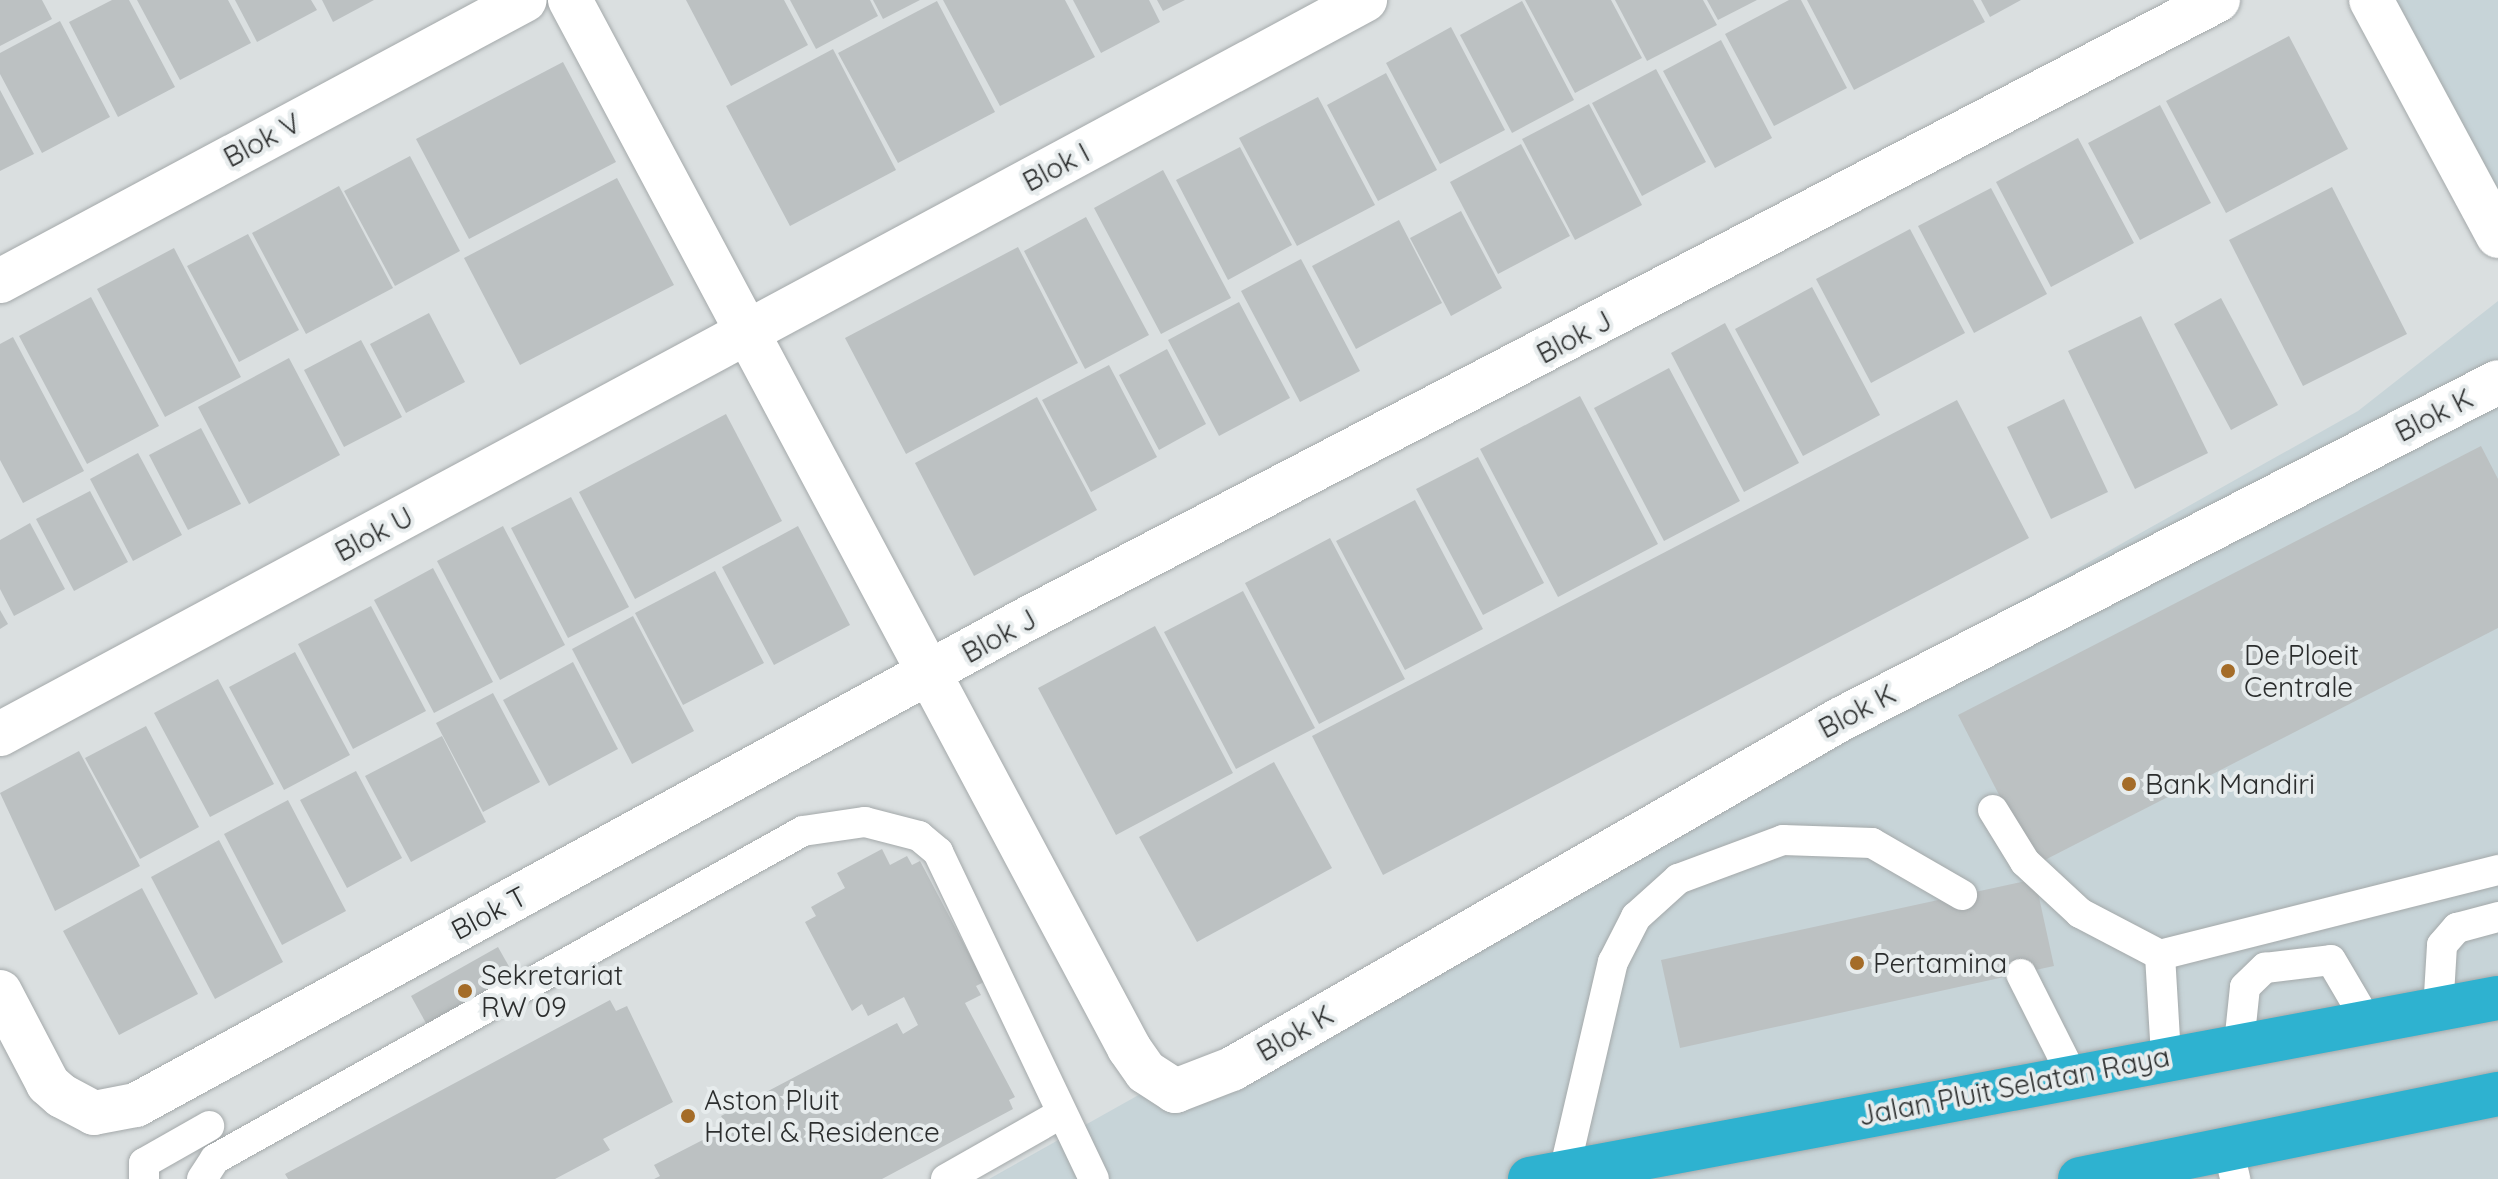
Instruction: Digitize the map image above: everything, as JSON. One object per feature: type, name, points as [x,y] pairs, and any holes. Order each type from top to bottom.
[{"type":"highway","name":"Jalan Pluit Selatan Raya","points":[[1547,1175],[2166,1057],[2498,998]]},
{"type":"highway","points":[[2080,1179],[2232,1166],[2498,1094]]},
{"type":"street","name":"Blok V","points":[[0,281],[525,0]]},
{"type":"street","points":[[570,0],[929,674]]},
{"type":"street","name":"Blok I","points":[[748,333],[1365,0]]},
{"type":"street","name":"Blok J","points":[[929,674],[2218,0]]},
{"type":"street","points":[[2371,0],[2498,236]]},
{"type":"street","name":"Blok U","points":[[0,734],[748,333]]},
{"type":"street","name":"Blok K","points":[[929,674],[1137,1063],[1175,1091],[1232,1069],[1841,719],[2498,382]]},
{"type":"street","name":"Blok T","points":[[0,992],[48,1084],[83,1111],[136,1105],[929,674]]},
{"type":"lane","points":[[1993,810],[2025,862],[2080,913],[2160,955],[2498,870]]},
{"type":"lane","points":[[203,1179],[215,1159],[803,831],[865,822],[919,836],[938,852],[1094,1179]]},
{"type":"lane","points":[[1547,1175],[1613,962],[1636,917],[1678,879],[1783,840],[1872,843],[1962,895]]},
{"type":"lane","points":[[2438,1011],[2442,945],[2457,928],[2498,917]]},
{"type":"lane","points":[[2160,955],[2166,1057]]},
{"type":"lane","points":[[2239,1044],[2245,987],[2265,968],[2331,960],[2368,1023]]},
{"type":"lane","points":[[2021,974],[2072,1075]]},
{"type":"lane","points":[[946,1179],[1062,1113]]},
{"type":"lane","points":[[144,1179],[144,1163],[209,1126]]},
{"type":"shaded area","points":[[2361,0],[2498,0],[2498,257]]},
{"type":"shaded area","points":[[2498,301],[2498,1179],[989,1179],[2358,411]]},
{"type":"building","points":[[0,0],[42,0],[52,19],[0,46]]},
{"type":"building","points":[[112,0],[129,0],[175,87],[118,117],[69,22]]},
{"type":"building","points":[[137,0],[228,0],[251,43],[180,80]]},
{"type":"building","points":[[235,0],[311,0],[317,10],[257,42]]},
{"type":"building","points":[[322,0],[374,0],[333,22]]},
{"type":"building","points":[[686,0],[784,0],[808,45],[731,86]]},
{"type":"building","points":[[790,0],[870,0],[878,16],[816,49]]},
{"type":"building","points":[[873,0],[920,0],[883,19]]},
{"type":"building","points":[[943,0],[1065,0],[1095,57],[1000,106]]},
{"type":"building","points":[[1073,0],[1149,0],[1160,22],[1101,53]]},
{"type":"building","points":[[1157,0],[1185,0],[1163,11]]},
{"type":"building","points":[[1525,0],[1611,0],[1642,58],[1575,93]]},
{"type":"building","points":[[1615,0],[1703,0],[1717,25],[1647,61]]},
{"type":"building","points":[[1707,0],[1757,0],[1718,20]]},
{"type":"building","points":[[1789,0],[1801,0],[1847,88],[1774,126],[1725,34]]},
{"type":"building","points":[[1807,0],[1973,0],[1985,22],[1854,90]]},
{"type":"building","points":[[1981,0],[2021,0],[1990,17]]},
{"type":"building","points":[[937,1],[995,112],[898,163],[838,53]]},
{"type":"building","points":[[1522,1],[1574,100],[1512,133],[1460,35]]},
{"type":"building","points":[[60,21],[110,117],[42,153],[0,74],[0,53]]},
{"type":"building","points":[[1451,27],[1505,130],[1440,164],[1386,63]]},
{"type":"building","points":[[2289,36],[2348,149],[2226,213],[2166,101]]},
{"type":"building","points":[[1721,40],[1772,138],[1715,168],[1663,71]]},
{"type":"building","points":[[833,49],[896,170],[790,226],[726,106]]},
{"type":"building","points":[[563,62],[616,162],[469,239],[416,139]]},
{"type":"building","points":[[1656,69],[1706,162],[1642,196],[1592,103]]},
{"type":"building","points":[[1386,73],[1437,170],[1378,201],[1327,105]]},
{"type":"building","points":[[0,90],[34,154],[0,171]]},
{"type":"building","points":[[1318,97],[1375,205],[1297,246],[1239,138]]},
{"type":"building","points":[[1589,104],[1642,205],[1575,240],[1522,139]]},
{"type":"building","points":[[2160,105],[2211,203],[2140,240],[2088,143]]},
{"type":"building","points":[[2078,138],[2134,243],[2051,287],[1996,182]]},
{"type":"building","points":[[1521,144],[1570,236],[1498,274],[1450,182]]},
{"type":"building","points":[[1240,147],[1292,245],[1228,280],[1176,180]]},
{"type":"building","points":[[410,156],[460,251],[395,286],[344,191]]},
{"type":"building","points":[[1163,170],[1231,298],[1161,334],[1094,208]]},
{"type":"building","points":[[617,178],[674,285],[520,365],[464,258]]},
{"type":"building","points":[[339,186],[393,288],[306,334],[252,233]]},
{"type":"building","points":[[2332,187],[2407,334],[2303,386],[2229,240]]},
{"type":"building","points":[[1991,188],[2047,294],[1974,333],[1918,226]]},
{"type":"building","points":[[1461,211],[1502,288],[1451,316],[1410,238]]},
{"type":"building","points":[[1086,217],[1149,335],[1085,369],[1024,251]]},
{"type":"building","points":[[1399,220],[1442,303],[1356,349],[1312,266]]},
{"type":"building","points":[[1910,229],[1965,333],[1871,383],[1816,279]]},
{"type":"building","points":[[248,234],[299,330],[239,362],[187,266]]},
{"type":"building","points":[[1018,247],[1078,363],[906,454],[845,338]]},
{"type":"building","points":[[174,248],[241,377],[165,417],[97,289]]},
{"type":"building","points":[[1301,259],[1360,371],[1300,402],[1241,291]]},
{"type":"building","points":[[1812,287],[1880,415],[1803,456],[1735,329]]},
{"type":"building","points":[[91,297],[159,426],[87,464],[19,336]]},
{"type":"building","points":[[2221,298],[2278,405],[2231,430],[2174,324]]},
{"type":"building","points":[[1239,302],[1290,398],[1219,436],[1168,340]]},
{"type":"building","points":[[429,313],[465,382],[406,413],[370,344]]},
{"type":"building","points":[[2141,316],[2208,453],[2135,489],[2068,351]]},
{"type":"building","points":[[1725,323],[1799,463],[1744,492],[1671,353]]},
{"type":"building","points":[[13,337],[84,471],[23,503],[0,460],[0,344]]},
{"type":"building","points":[[361,340],[402,417],[344,447],[304,370]]},
{"type":"building","points":[[1167,349],[1206,424],[1159,450],[1119,375]]},
{"type":"building","points":[[289,358],[340,455],[249,504],[198,407]]},
{"type":"building","points":[[1109,365],[1157,457],[1091,492],[1042,400]]},
{"type":"building","points":[[1669,368],[1740,501],[1664,541],[1594,408]]},
{"type":"building","points":[[1580,396],[1658,544],[1558,597],[1480,449]]},
{"type":"building","points":[[1037,397],[1097,510],[974,576],[915,463]]},
{"type":"building","points":[[2064,399],[2108,492],[2051,519],[2007,427]]},
{"type":"building","points":[[1957,400],[2029,538],[1383,875],[1312,736]]},
{"type":"building","points":[[726,414],[782,521],[635,599],[579,492]]},
{"type":"building","points":[[201,428],[241,504],[188,530],[149,455]]},
{"type":"building","name":"De Ploeit Centrale","points":[[2481,446],[2498,479],[2498,628],[2035,865],[1958,715]]},
{"type":"building","points":[[138,453],[182,535],[133,561],[90,479]]},
{"type":"building","points":[[1478,457],[1544,583],[1483,615],[1416,489]]},
{"type":"building","points":[[90,491],[128,562],[74,591],[36,519]]},
{"type":"building","points":[[571,497],[629,607],[568,638],[511,528]]},
{"type":"building","points":[[1415,500],[1483,629],[1405,670],[1336,541]]},
{"type":"building","points":[[30,523],[65,589],[14,616],[0,589],[0,540]]},
{"type":"building","points":[[503,526],[565,645],[500,680],[437,561]]},
{"type":"building","points":[[798,526],[850,625],[774,665],[722,567]]},
{"type":"building","points":[[1330,538],[1405,679],[1319,724],[1245,583]]},
{"type":"building","points":[[433,568],[493,682],[434,713],[374,600]]},
{"type":"building","points":[[715,571],[764,663],[683,705],[635,613]]},
{"type":"building","points":[[1243,591],[1315,728],[1236,769],[1164,632]]},
{"type":"building","points":[[371,606],[426,711],[353,749],[298,644]]},
{"type":"building","points":[[0,610],[8,624],[0,629]]},
{"type":"building","points":[[633,616],[694,731],[632,764],[572,649]]},
{"type":"building","points":[[1155,626],[1233,773],[1116,835],[1038,688]]},
{"type":"building","points":[[295,652],[350,755],[284,790],[229,687]]},
{"type":"building","points":[[573,662],[618,749],[549,786],[503,700]]},
{"type":"building","points":[[218,679],[274,784],[210,817],[154,713]]},
{"type":"building","points":[[493,693],[540,782],[483,812],[436,723]]},
{"type":"building","points":[[146,726],[199,827],[140,859],[85,758]]},
{"type":"building","points":[[442,736],[486,822],[411,862],[365,776]]},
{"type":"building","points":[[79,751],[140,866],[55,911],[0,793]]},
{"type":"building","points":[[1274,762],[1332,868],[1197,942],[1139,837]]},
{"type":"building","points":[[356,771],[402,858],[347,888],[300,800]]},
{"type":"building","points":[[288,800],[346,911],[282,945],[224,834]]},
{"type":"building","points":[[219,840],[283,962],[215,999],[151,877]]},
{"type":"building","points":[[882,849],[890,865],[907,856],[912,865],[920,861],[984,982],[976,986],[981,995],[965,1003],[1015,1097],[1009,1100],[1013,1109],[882,1179],[654,1179],[660,1176],[654,1165],[728,1127],[721,1116],[897,1023],[903,1034],[918,1025],[904,997],[868,1016],[862,1004],[852,1011],[805,922],[816,916],[811,907],[845,888],[837,873]]},
{"type":"building","name":"Pertamina","points":[[2035,879],[2054,966],[1680,1048],[1661,960]]},
{"type":"building","points":[[142,888],[198,994],[119,1035],[63,931]]},
{"type":"building","name":"Sekretariat RW 09","points":[[498,947],[520,986],[432,1034],[411,996]]},
{"type":"building","points":[[610,1000],[616,1011],[627,1006],[673,1102],[603,1139],[610,1150],[555,1179],[288,1179],[285,1174]]},
{"type":"place","name":"De Ploeit Centrale","points":[[2228,671]]},
{"type":"place","name":"Bank Mandiri","points":[[2129,784]]},
{"type":"place","name":"Pertamina","points":[[1857,963]]},
{"type":"place","name":"Sekretariat RW 09","points":[[465,991]]},
{"type":"place","name":"Aston Pluit Hotel & Residence","points":[[688,1116]]}]
